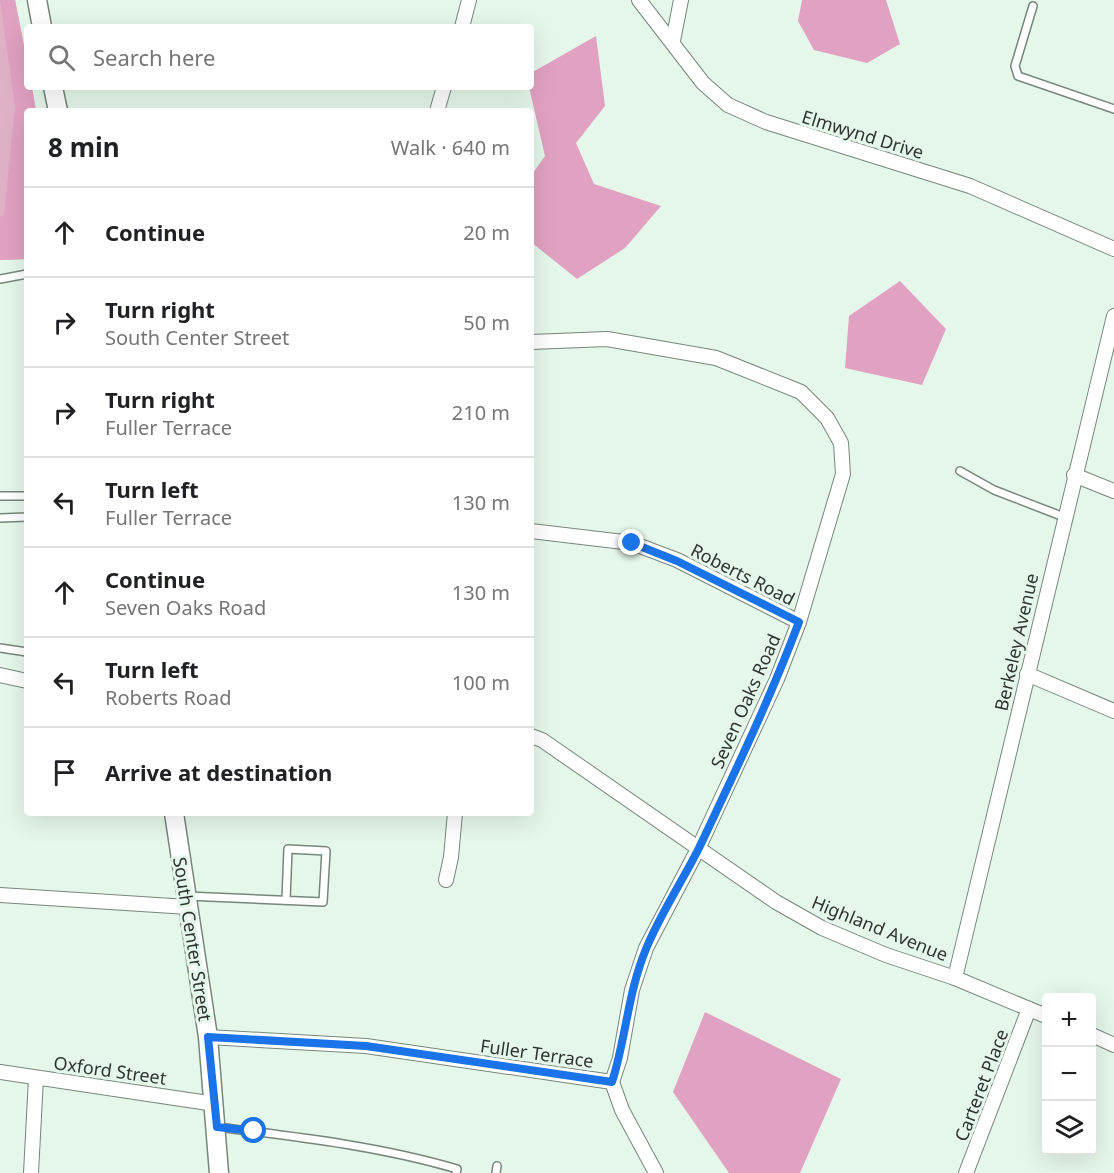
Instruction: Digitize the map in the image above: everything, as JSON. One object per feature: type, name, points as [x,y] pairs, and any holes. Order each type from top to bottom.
[{"type":"main road","points":[[37,0],[41,24]]},
{"type":"main road","points":[[54,90],[58,108]]},
{"type":"main road","name":"South Center Street","points":[[174,816],[208,1037],[219,1173]]},
{"type":"street","points":[[463,24],[469,0]]},
{"type":"street","name":"Elmwynd Drive","points":[[639,0],[674,41],[704,83],[728,105],[766,122],[970,186],[1114,249]]},
{"type":"street","points":[[674,41],[681,0]]},
{"type":"street","points":[[438,108],[443,90]]},
{"type":"street","name":"Berkeley Avenue","points":[[955,978],[1114,315]]},
{"type":"street","name":"Seven Oaks Road","points":[[534,342],[607,339],[716,358],[801,392],[827,418],[841,443],[843,474],[799,622],[777,679],[698,849]]},
{"type":"street","points":[[1074,475],[1114,491]]},
{"type":"street","name":"Roberts Road","points":[[534,531],[632,543],[677,561],[799,622]]},
{"type":"street","points":[[1027,674],[1114,711]]},
{"type":"street","points":[[0,675],[24,680]]},
{"type":"street","name":"Highland Avenue","points":[[534,737],[543,740],[776,902],[822,927],[886,955],[955,978],[1042,1014]]},
{"type":"street","points":[[446,880],[454,816]]},
{"type":"street","name":"Fuller Terrace","points":[[208,1037],[366,1046],[612,1082],[620,1058],[632,990],[646,948],[698,849]]},
{"type":"street","points":[[0,895],[187,901]]},
{"type":"street","name":"Carteret Place","points":[[966,1173],[1029,1009]]},
{"type":"street","points":[[1096,1037],[1114,1045]]},
{"type":"street","name":"Oxford Street","points":[[0,1072],[215,1104]]},
{"type":"street","points":[[31,1173],[36,1078]]},
{"type":"street","points":[[612,1082],[622,1110],[656,1173]]},
{"type":"lane","points":[[1034,6],[1015,66],[1018,76],[1114,110]]},
{"type":"lane","points":[[0,279],[24,275]]},
{"type":"lane","points":[[960,471],[994,490],[1064,517]]},
{"type":"lane","points":[[0,496],[24,496]]},
{"type":"lane","points":[[0,518],[24,517]]},
{"type":"lane","points":[[0,648],[24,652]]},
{"type":"lane","points":[[187,901],[323,902],[326,851],[288,849],[286,900]]},
{"type":"lane","points":[[217,1127],[318,1139],[415,1157],[457,1169],[456,1173]]},
{"type":"shaded area","points":[[0,0],[15,0],[24,46],[24,90],[32,90],[36,108],[24,108],[24,259],[0,260]]},
{"type":"shaded area","points":[[0,0],[15,0],[24,46],[24,90],[32,90],[36,108],[24,108],[24,259],[0,260],[0,217],[4,215],[15,107]]},
{"type":"shaded area","points":[[802,0],[886,0],[900,44],[867,63],[814,50],[798,21]]},
{"type":"shaded area","points":[[596,36],[605,106],[576,143],[594,184],[661,206],[625,248],[577,279],[534,244],[534,172],[545,156],[530,90],[534,90],[534,71]]},
{"type":"shaded area","points":[[900,281],[946,329],[922,385],[845,368],[849,316]]},
{"type":"shaded area","points":[[705,1012],[841,1079],[800,1173],[729,1173],[673,1092]]},
{"type":"route","points":[[254,1131],[217,1127],[208,1037],[366,1046],[612,1082],[620,1058],[632,990],[646,948],[698,849],[777,679],[799,622],[677,561],[632,543]]}]
